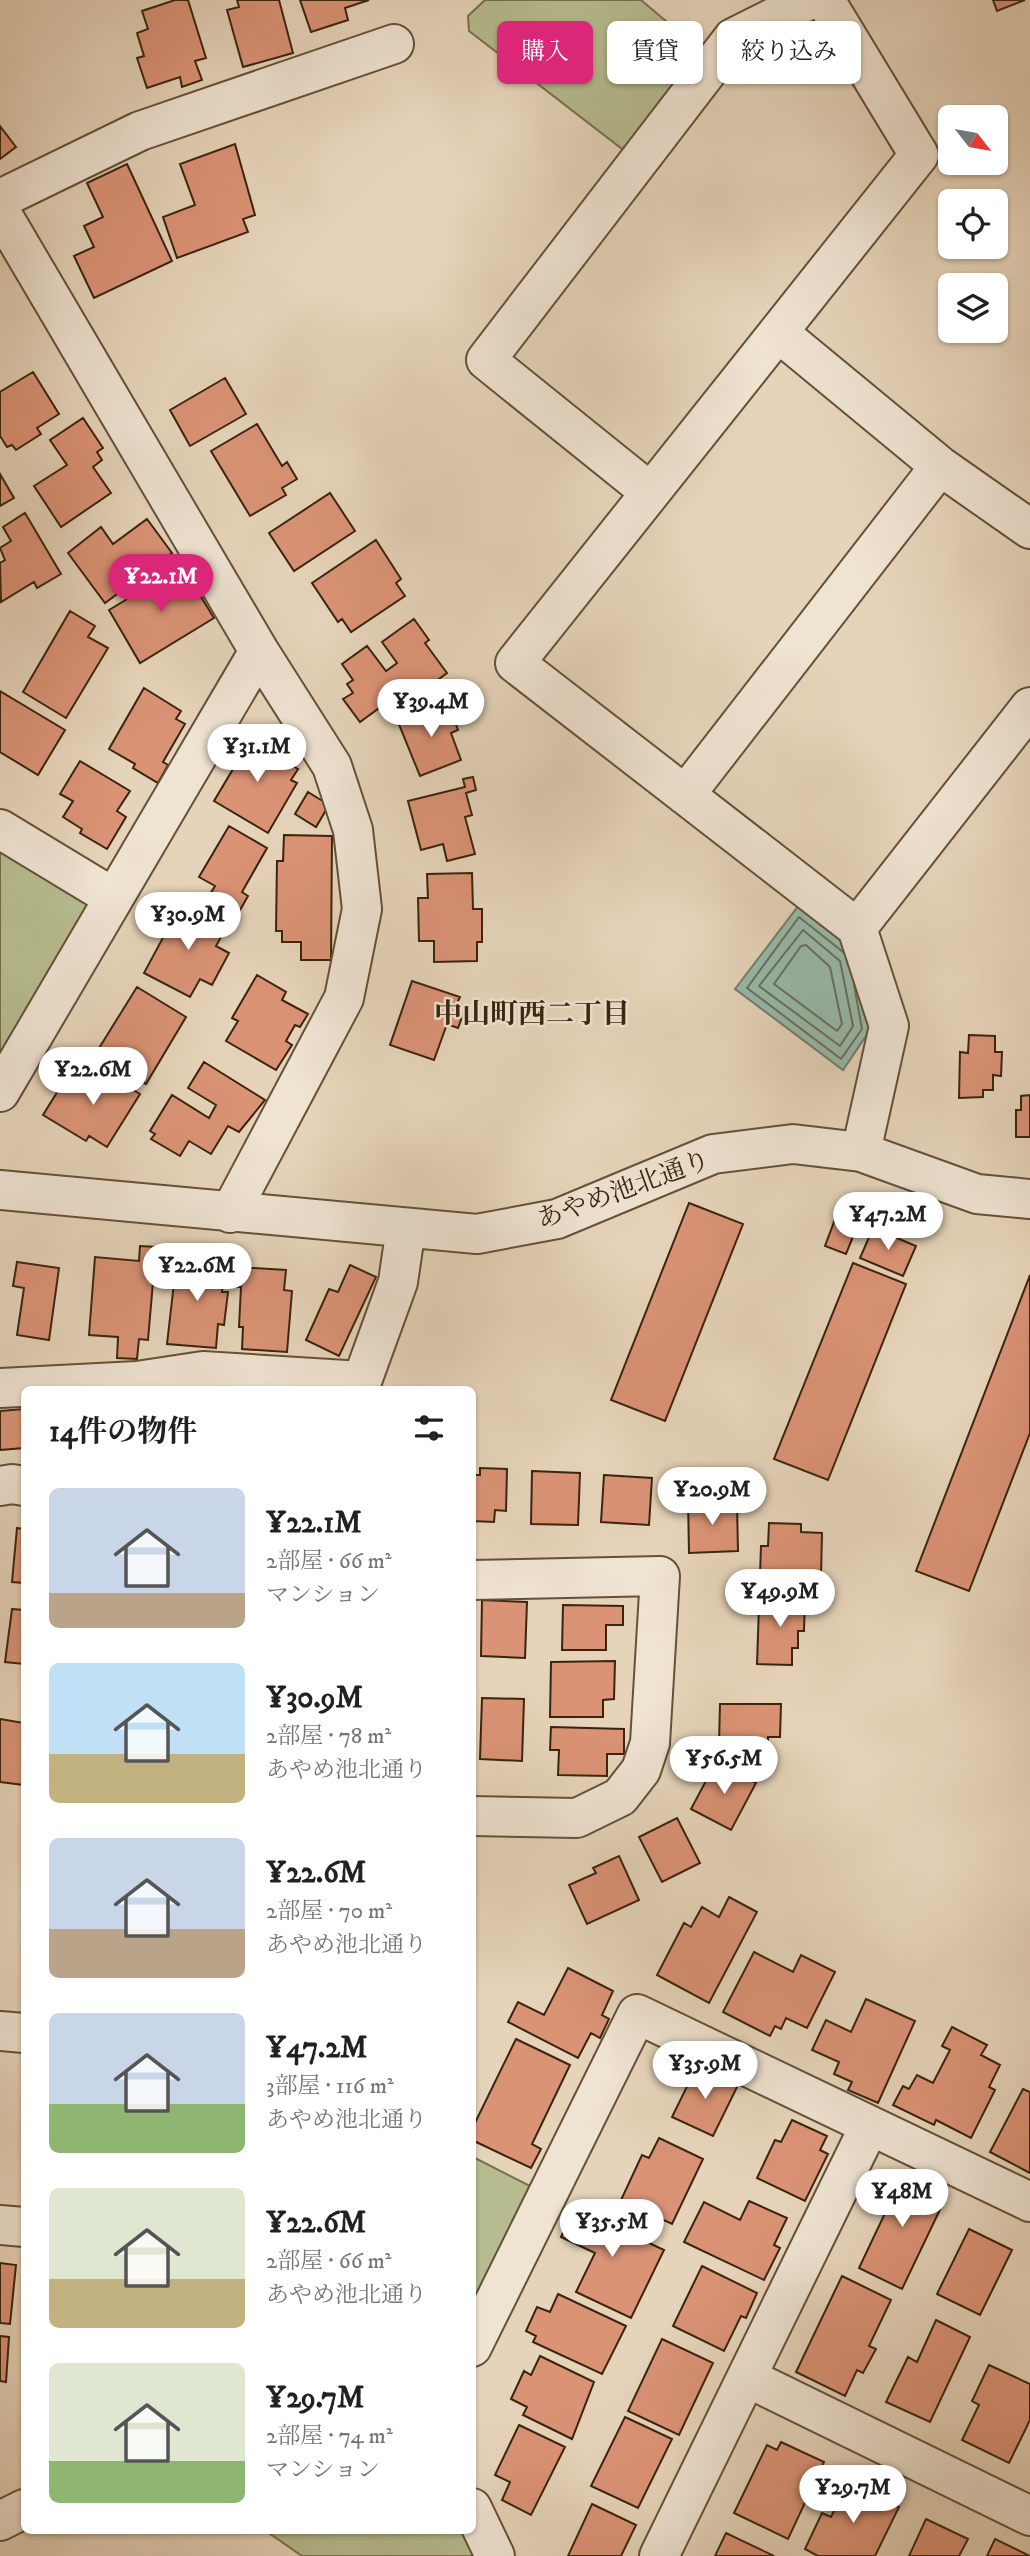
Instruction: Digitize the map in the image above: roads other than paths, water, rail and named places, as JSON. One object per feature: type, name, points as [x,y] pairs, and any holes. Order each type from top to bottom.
[{"type":"street","points":[[650,492],[486,360],[733,38],[809,0]]},
{"type":"street","points":[[825,0],[919,155],[515,663],[857,928],[889,1026],[861,1152]]},
{"type":"street","points":[[0,199],[140,131],[394,44]]},
{"type":"street","points":[[0,211],[259,651],[332,766],[353,830],[362,909],[344,998],[230,1213]]},
{"type":"street","points":[[779,333],[940,466],[1026,518]]},
{"type":"street","points":[[685,795],[940,466]]},
{"type":"street","points":[[0,1092],[259,651]]},
{"type":"street","points":[[857,928],[1030,707]]},
{"type":"street","points":[[0,829],[114,898]]},
{"type":"street","name":"あやめ池北通り","points":[[0,1190],[477,1234],[557,1219],[713,1154],[793,1144],[861,1152],[976,1194],[1030,1199]]},
{"type":"street","points":[[39,1386],[137,1381],[203,1371],[278,1378],[362,1381],[398,1282],[404,1241]]},
{"type":"street","points":[[0,1388],[21,1387]]},
{"type":"street","points":[[0,1486],[21,1486]]},
{"type":"street","points":[[476,1580],[660,1576],[650,1744],[641,1770],[620,1797],[577,1818],[476,1816]]},
{"type":"street","points":[[476,2339],[637,2014],[1030,2202]]},
{"type":"street","points":[[659,2556],[869,2127]]},
{"type":"street","points":[[0,2225],[21,2227]]},
{"type":"street","points":[[748,2378],[1030,2516]]},
{"type":"street","points":[[0,2521],[21,2510]]},
{"type":"street","points":[[476,2516],[495,2556]]},
{"type":"water","points":[[799,905],[854,952],[870,1030],[843,1070],[735,989]]},
{"type":"district","name":"中山町西二丁目","points":[[532,1013]]}]
